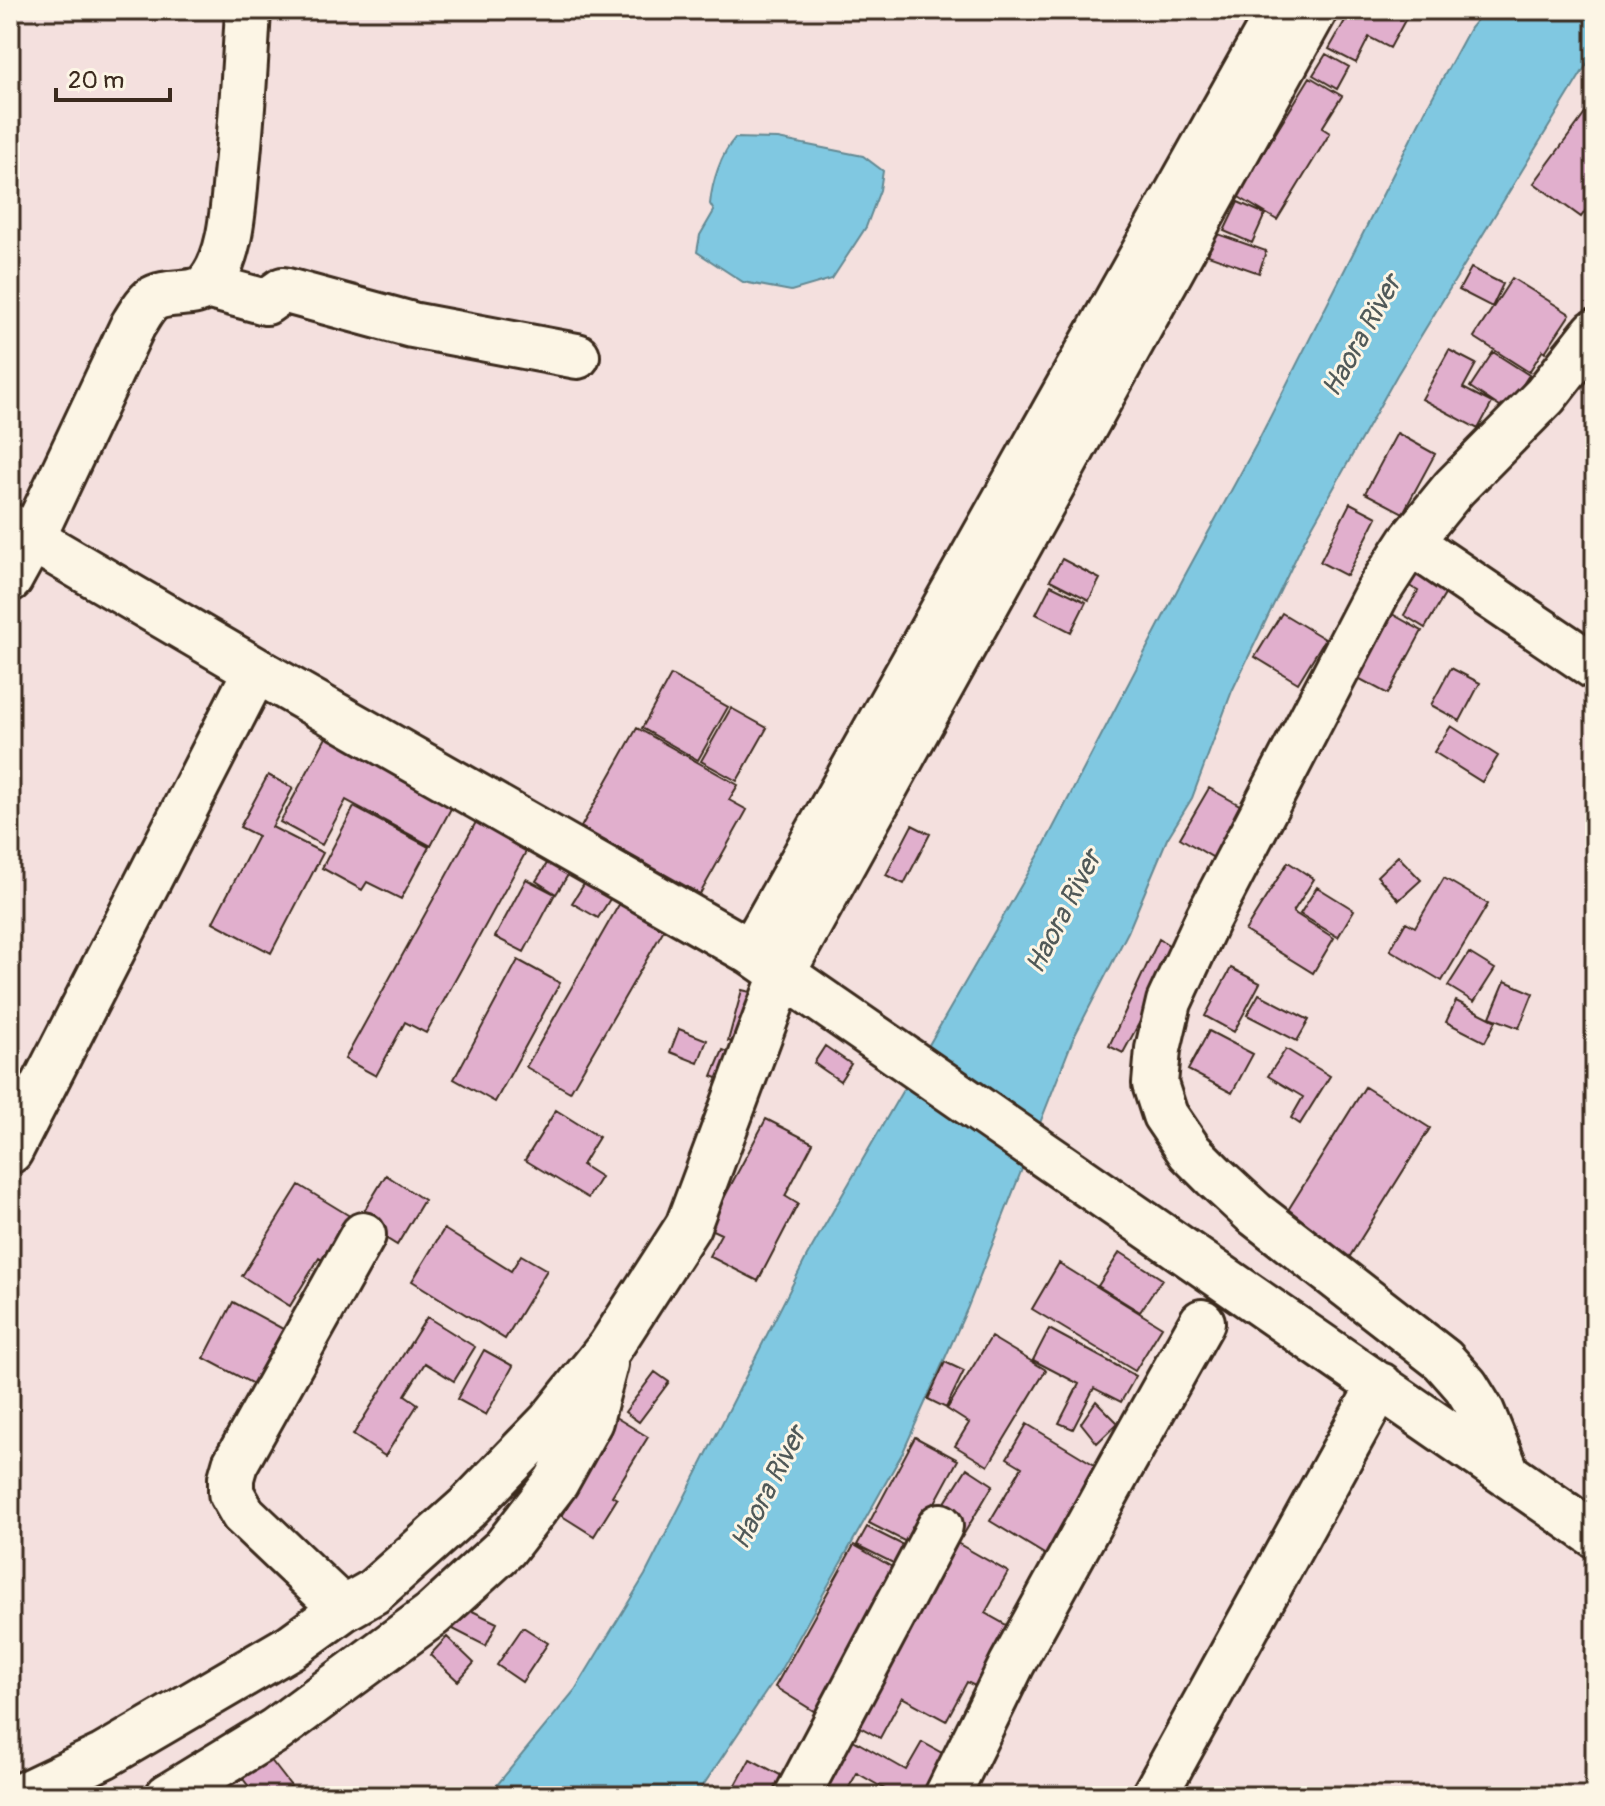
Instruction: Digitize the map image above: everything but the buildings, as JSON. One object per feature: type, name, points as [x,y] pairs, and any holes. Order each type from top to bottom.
[{"type":"street","points":[[207,286],[222,257],[231,223],[240,141],[248,10]]},
{"type":"street","points":[[20,1796],[104,1756],[292,1646],[343,1609],[373,1592],[467,1508],[550,1422],[610,1347],[688,1226],[767,962],[827,814],[1280,10]]},
{"type":"street","points":[[767,962],[1315,10]]},
{"type":"street","points":[[10,579],[21,532],[133,325],[143,308],[154,298],[207,286],[266,302],[283,290],[412,325],[577,356]]},
{"type":"street","points":[[1507,1473],[1482,1412],[1466,1386],[1443,1360],[1254,1213],[1214,1176],[1190,1152],[1165,1115],[1155,1084],[1158,1049],[1169,1002],[1208,918],[1377,593],[1410,542],[1454,488],[1545,396],[1595,332]]},
{"type":"street","points":[[21,532],[767,962],[1595,1535]]},
{"type":"street","points":[[1410,542],[1595,667]]},
{"type":"street","points":[[10,1151],[256,670]]},
{"type":"street","points":[[343,1609],[243,1514],[231,1493],[231,1478],[235,1464],[363,1235]]},
{"type":"street","points":[[947,1796],[1012,1664],[1202,1322]]},
{"type":"street","points":[[168,1796],[276,1730],[433,1614],[505,1548],[556,1482],[590,1421],[610,1347]]},
{"type":"street","points":[[1154,1796],[1380,1385]]},
{"type":"street","points":[[797,1796],[940,1526]]},
{"type":"water","name":"Haora River","points":[[1485,10],[1595,10],[1595,51],[1397,375],[1304,541],[1232,691],[1192,798],[1167,839],[1128,932],[1073,1039],[967,1309],[903,1452],[780,1671],[696,1796],[488,1796],[575,1690],[645,1575],[807,1256],[1041,851],[1256,445],[1425,111],[1470,28]]},
{"type":"water","points":[[735,138],[778,139],[863,156],[883,171],[880,190],[866,227],[832,279],[791,291],[743,282],[697,252],[700,235],[714,211],[710,204],[718,169]]}]
